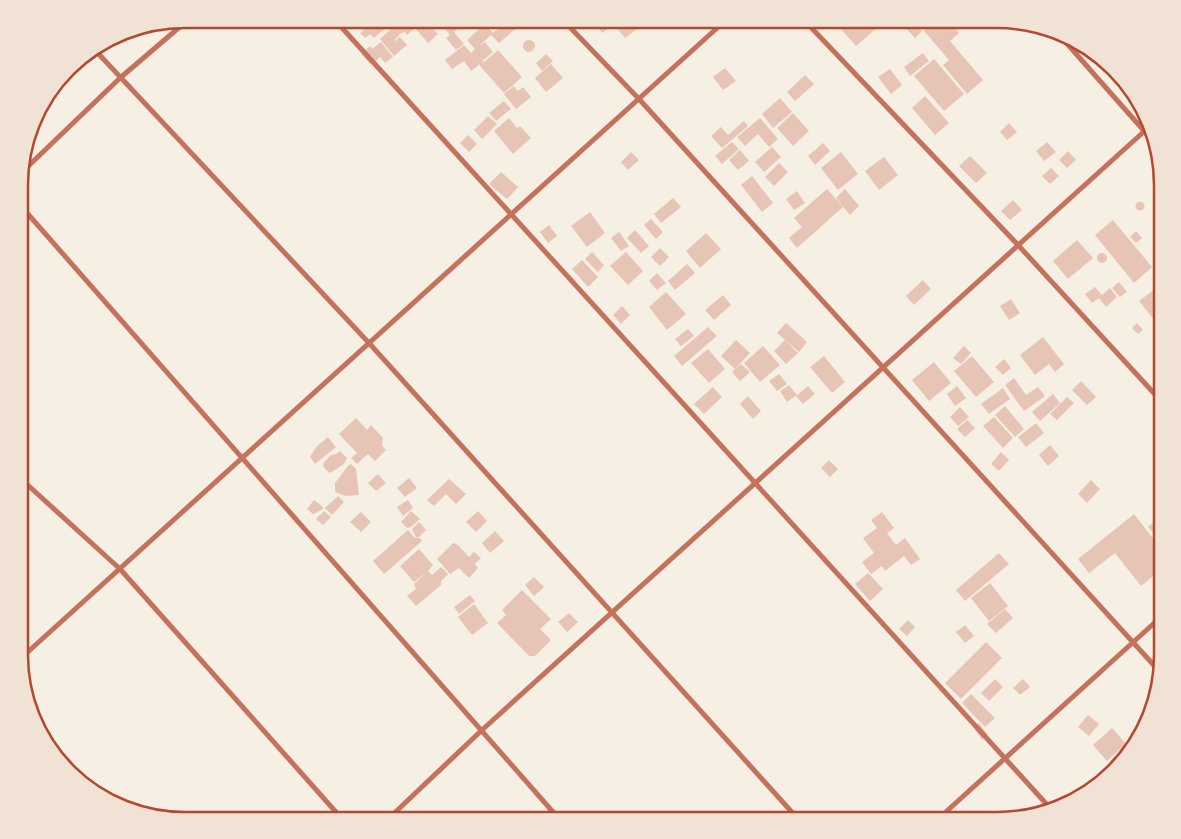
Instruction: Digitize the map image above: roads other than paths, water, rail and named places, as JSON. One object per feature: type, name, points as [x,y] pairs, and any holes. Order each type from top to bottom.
[{"type":"street","points":[[29,166],[120,78],[178,28]]},
{"type":"street","points":[[342,28],[1046,803]]},
{"type":"street","points":[[571,28],[639,98],[1153,664]]},
{"type":"street","points":[[28,652],[717,28]]},
{"type":"street","points":[[812,28],[1018,245],[1153,392]]},
{"type":"street","points":[[397,811],[482,730],[1144,131],[1069,45]]},
{"type":"street","points":[[98,53],[369,344],[792,812]]},
{"type":"street","points":[[27,212],[553,811]]},
{"type":"street","points":[[28,485],[120,569],[335,811]]},
{"type":"street","points":[[946,812],[1153,624]]}]
